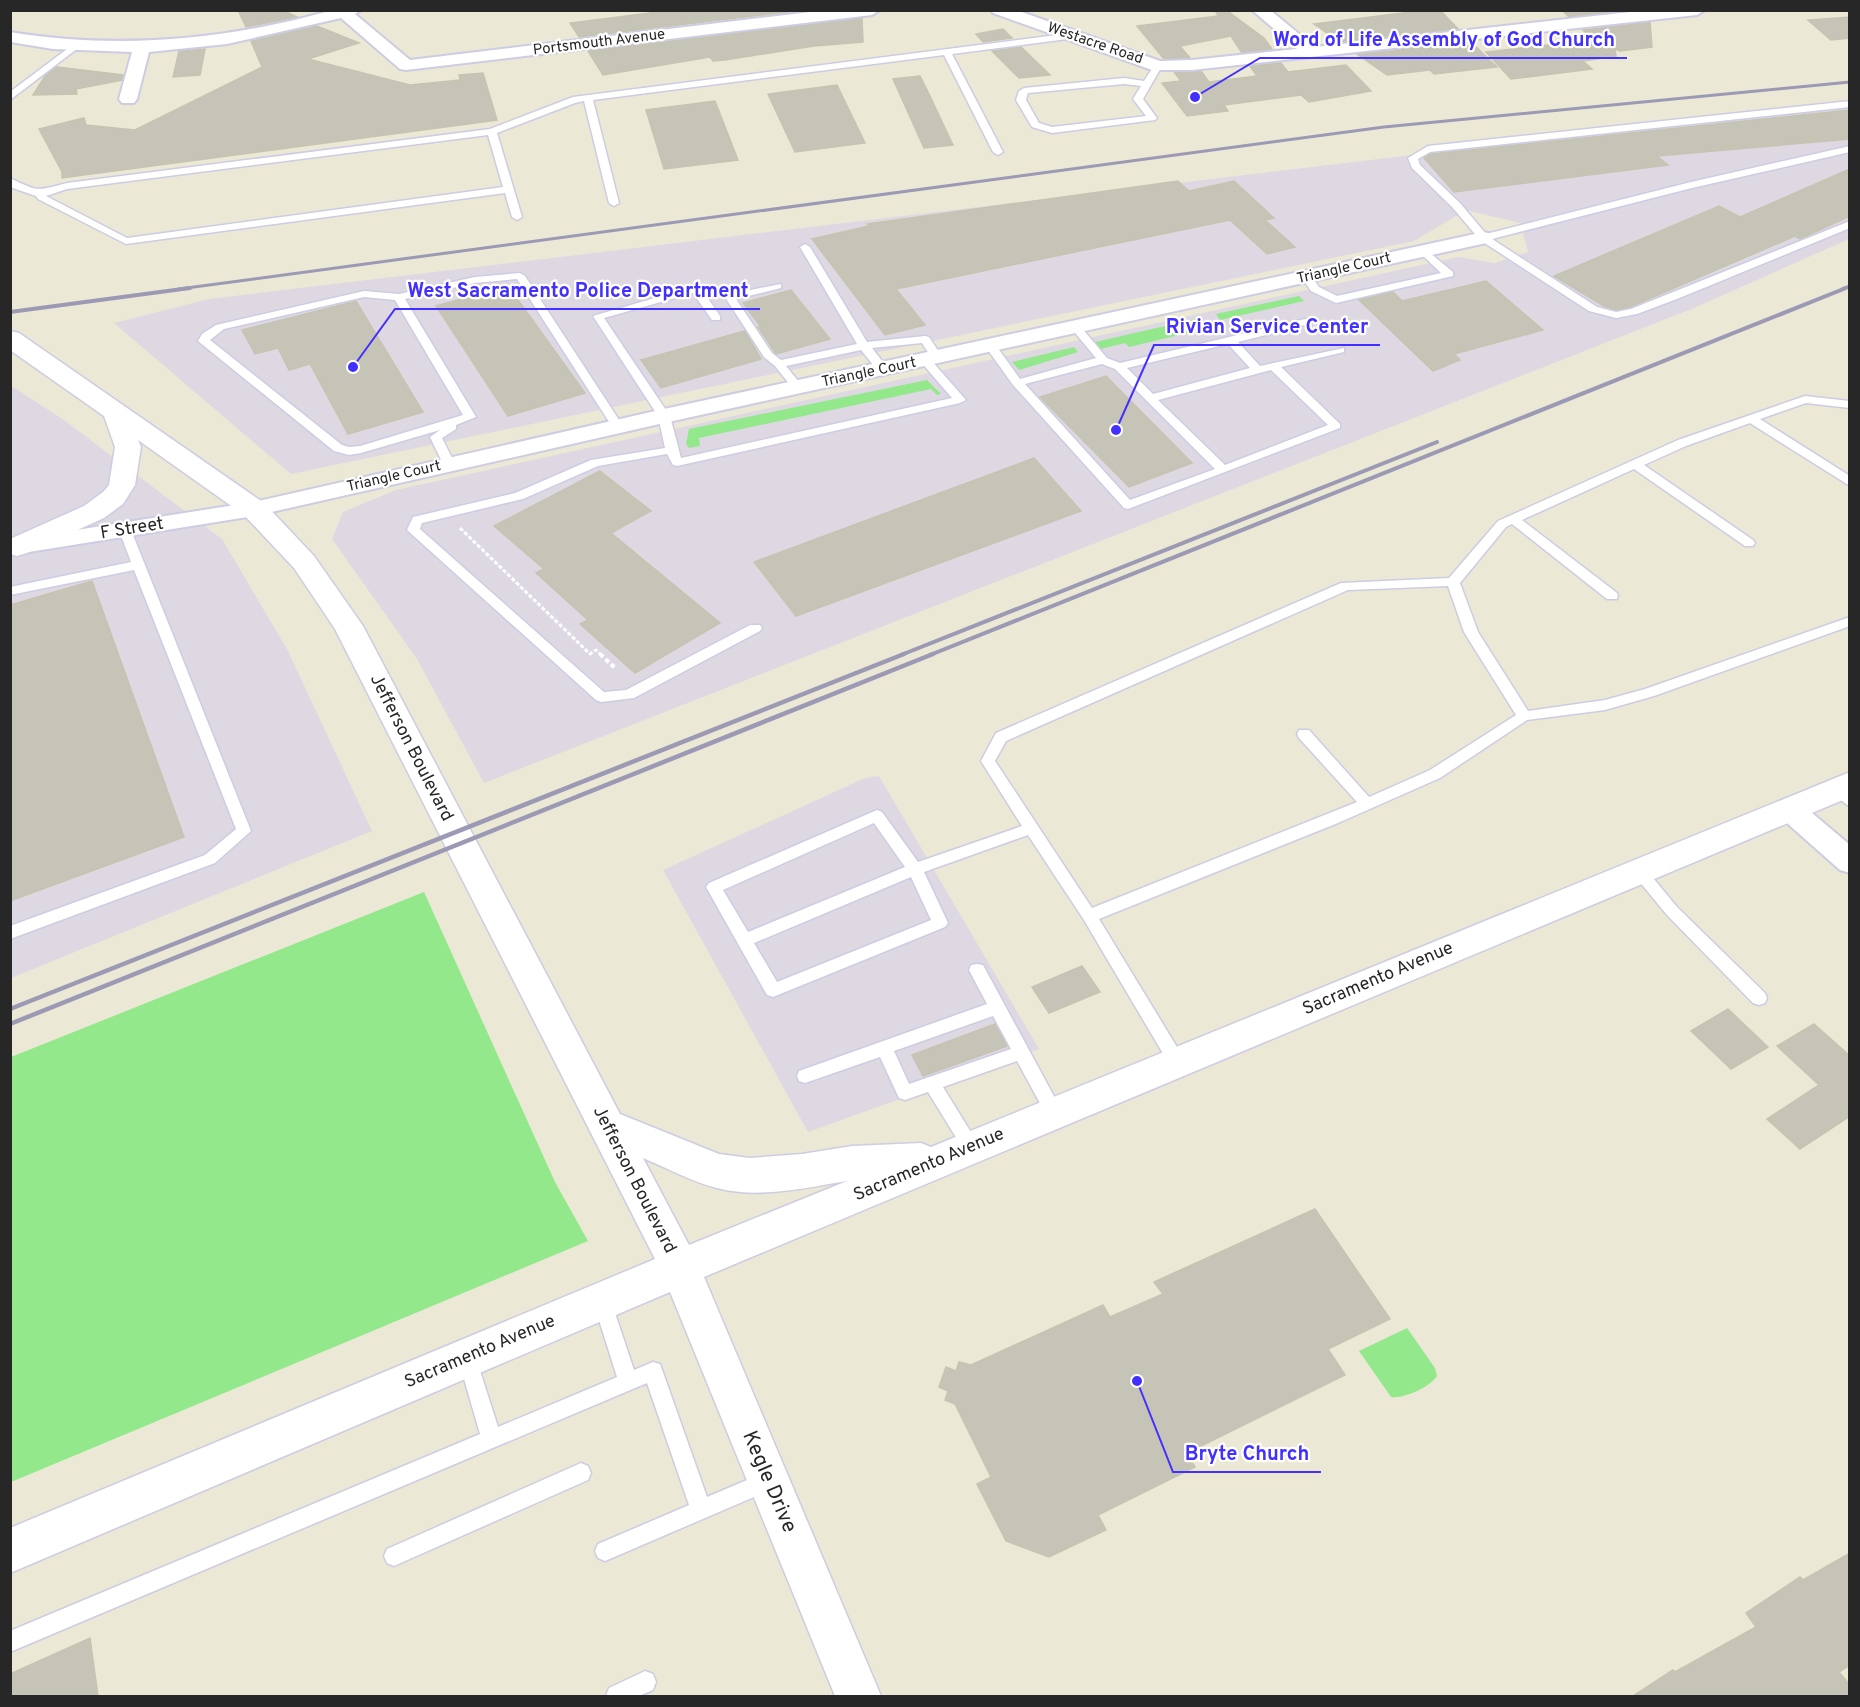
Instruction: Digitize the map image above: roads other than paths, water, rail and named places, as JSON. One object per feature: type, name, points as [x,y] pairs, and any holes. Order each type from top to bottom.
[{"type":"main road","name":"Jefferson Boulevard","points":[[10,338],[254,509],[304,562],[348,626],[680,1268]]},
{"type":"main road","points":[[14,548],[93,512],[113,498],[122,485],[128,447],[115,411]]},
{"type":"main road","name":"Sacramento Avenue","points":[[10,1551],[680,1268],[1177,1062],[1789,809],[1845,792]]},
{"type":"main road","points":[[606,1125],[717,1171],[750,1175],[958,1153]]},
{"type":"main road","name":"Kegle Drive","points":[[680,1268],[858,1696]]},
{"type":"street","name":"Portsmouth Avenue","points":[[349,12],[406,65],[872,10]]},
{"type":"street","name":"Westacre Road","points":[[999,10],[1158,66]]},
{"type":"street","points":[[1260,10],[1310,51]]},
{"type":"street","points":[[1158,66],[1697,10]]},
{"type":"street","points":[[10,36],[78,45],[142,47],[244,37],[349,12]]},
{"type":"street","points":[[1476,17],[1492,31]]},
{"type":"street","points":[[128,99],[142,47]]},
{"type":"street","name":"Triangle Court","points":[[254,509],[617,426],[1484,238]]},
{"type":"street","name":"F Street","points":[[14,548],[254,509]]},
{"type":"street","points":[[1789,809],[1850,862]]},
{"type":"lane","points":[[42,195],[43,192],[67,186],[492,132],[573,100],[1072,36]]},
{"type":"lane","points":[[10,97],[78,45]]},
{"type":"lane","points":[[947,53],[998,152]]},
{"type":"lane","points":[[1147,84],[1124,81],[1024,91],[1021,100],[1035,125],[1052,130],[1152,118],[1138,99],[1158,66]]},
{"type":"lane","points":[[588,98],[614,203]]},
{"type":"lane","points":[[1850,104],[1428,149],[1419,152],[1413,158],[1415,166],[1456,205],[1484,238],[1593,309],[1609,314],[1625,315],[1850,224]]},
{"type":"lane","points":[[492,132],[518,217]]},
{"type":"lane","points":[[1484,238],[1690,185],[1850,149]]},
{"type":"lane","points":[[10,181],[15,186],[42,195],[41,197],[54,205],[126,241],[509,189]]},
{"type":"lane","points":[[805,247],[864,346],[883,370]]},
{"type":"lane","points":[[1307,278],[1315,289],[1336,300],[1449,274],[1424,251]]},
{"type":"lane","points":[[470,417],[349,451],[339,448],[324,437],[204,341],[206,336],[220,327],[364,294],[399,297],[475,280],[520,276],[617,426]]},
{"type":"lane","points":[[777,286],[730,297],[768,355],[779,364],[798,388]]},
{"type":"lane","points":[[716,318],[696,290],[598,316],[664,416],[671,450],[677,462],[960,400],[932,359],[925,339],[864,346],[779,364]]},
{"type":"lane","points":[[399,297],[470,417]]},
{"type":"lane","points":[[1119,367],[1305,322]]},
{"type":"lane","points":[[1076,328],[1103,360],[1119,367],[1223,470]]},
{"type":"lane","points":[[1231,340],[1257,370]]},
{"type":"lane","points":[[991,346],[1017,383],[1128,505],[1336,426],[1273,366]]},
{"type":"lane","points":[[1151,398],[1340,350]]},
{"type":"lane","points":[[1017,383],[1103,360]]},
{"type":"lane","points":[[1177,1062],[1089,916],[988,761],[1001,737],[1346,586],[1453,582],[1502,524],[1682,443],[1805,399],[1850,405]]},
{"type":"lane","points":[[449,464],[436,437],[470,417]]},
{"type":"lane","points":[[1750,418],[1850,482]]},
{"type":"lane","points":[[671,450],[596,463],[519,496],[417,520],[413,530],[601,697],[629,695],[754,628]]},
{"type":"lane","points":[[1635,464],[1749,543]]},
{"type":"lane","points":[[1513,519],[1612,596]]},
{"type":"lane","points":[[10,933],[210,859],[244,831],[125,530]]},
{"type":"lane","points":[[10,591],[139,565]]},
{"type":"lane","points":[[1453,582],[1471,632],[1524,716]]},
{"type":"lane","points":[[1089,916],[1367,804],[1435,774],[1524,716],[1605,705],[1649,693],[1850,621]]},
{"type":"lane","points":[[1304,734],[1367,804]]},
{"type":"lane","points":[[877,816],[915,869],[940,923],[773,990],[714,887],[877,816]]},
{"type":"lane","points":[[744,940],[915,869],[1032,828]]},
{"type":"lane","points":[[1639,872],[1672,910],[1759,998]]},
{"type":"lane","points":[[977,970],[1054,1113]]},
{"type":"lane","points":[[805,1076],[884,1048],[934,1038],[968,1026],[998,1007]]},
{"type":"lane","points":[[884,1048],[905,1094],[932,1084],[952,1071],[986,1059],[1022,1052]]},
{"type":"lane","points":[[932,1084],[958,1153]]},
{"type":"lane","points":[[602,1301],[628,1382]]},
{"type":"lane","points":[[467,1358],[492,1440]]},
{"type":"lane","points":[[10,1642],[654,1371],[701,1510]]},
{"type":"lane","points":[[394,1556],[581,1473]]},
{"type":"lane","points":[[605,1551],[768,1481]]},
{"type":"lane","points":[[617,1696],[645,1682]]},
{"type":"railway","points":[[179,289],[1384,127],[1850,82]]},
{"type":"railway","points":[[1842,289],[1850,286]]},
{"type":"railway","points":[[10,312],[190,288]]},
{"type":"railway","points":[[930,655],[1846,288]]},
{"type":"railway","points":[[901,655],[1437,442]]},
{"type":"railway","points":[[10,1009],[904,654]]},
{"type":"railway","points":[[10,1024],[933,654]]},
{"type":"place","name":"Word of Life Assembly of God Church","points":[[1195,97]]},
{"type":"place","name":"West Sacramento Police Department","points":[[353,367]]},
{"type":"place","name":"Rivian Service Center","points":[[1116,430]]},
{"type":"place","name":"Bryte Church","points":[[1137,1381]]}]
